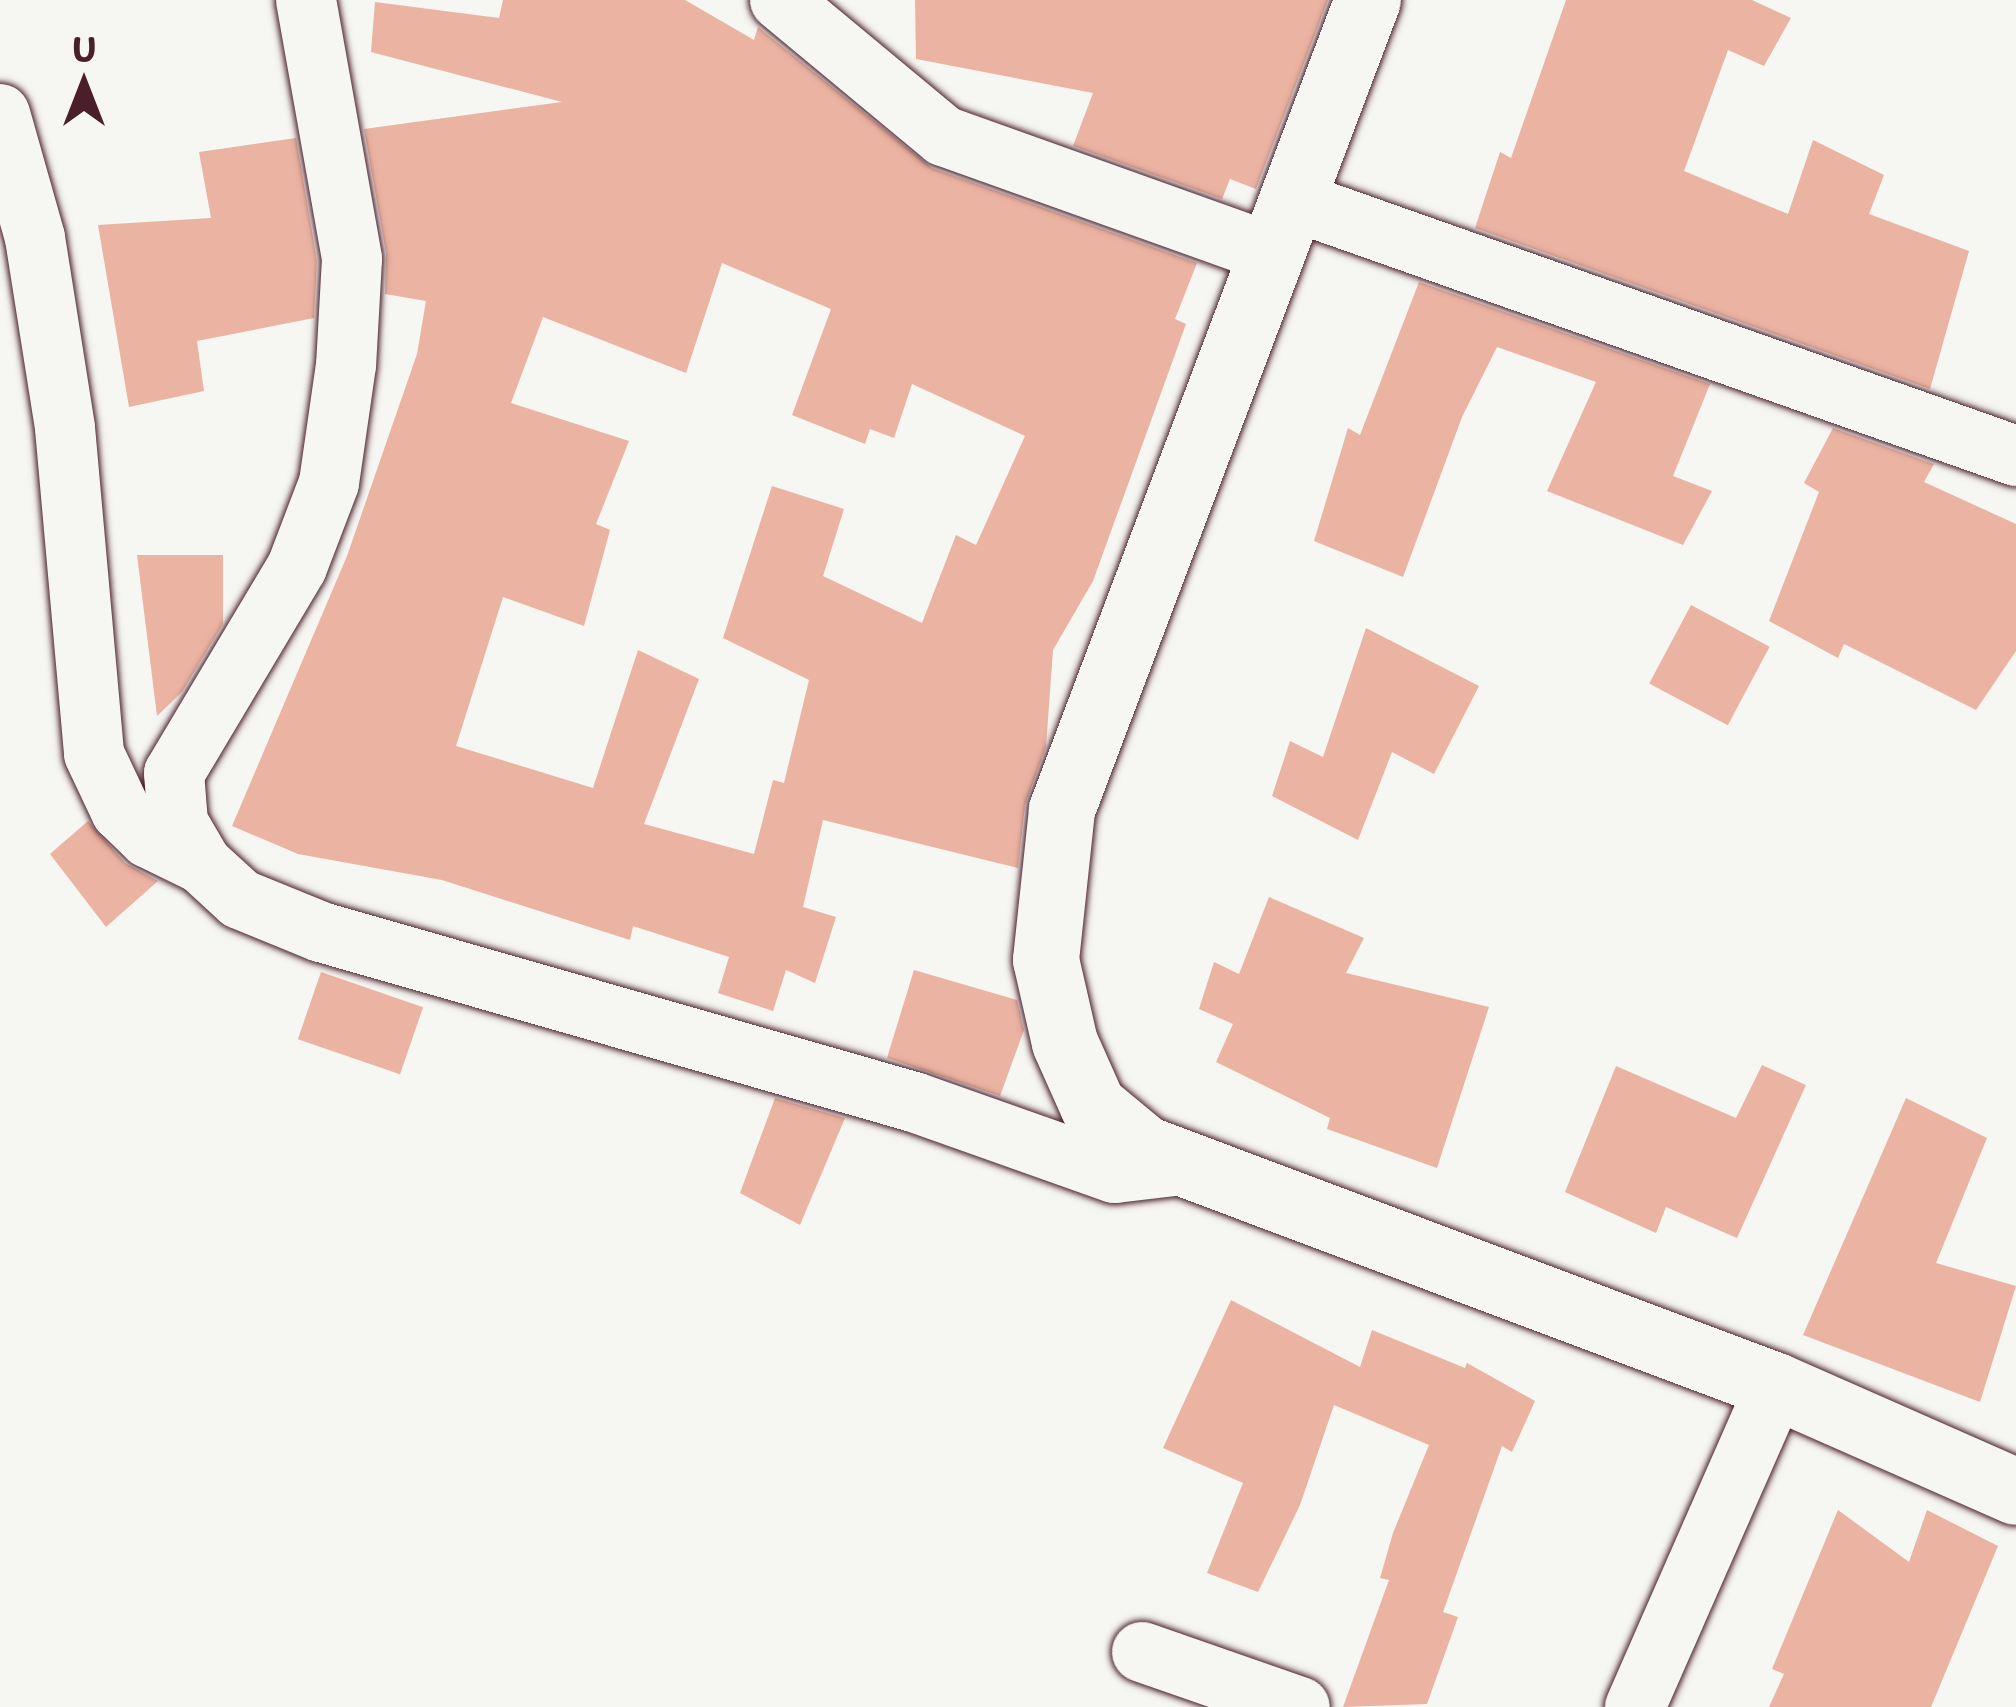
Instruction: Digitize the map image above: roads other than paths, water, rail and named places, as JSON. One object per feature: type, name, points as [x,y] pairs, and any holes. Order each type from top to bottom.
[{"type":"main road","points":[[1368,0],[1108,675],[1062,810],[1048,891],[1046,960],[1065,1043],[1093,1106],[1145,1150],[1776,1386],[2016,1492]]},
{"type":"street","points":[[202,864],[178,823],[174,773],[297,567],[329,483],[346,364],[352,259],[306,0]]},
{"type":"street","points":[[780,0],[944,136],[1284,228],[2016,456]]},
{"type":"street","points":[[0,114],[35,238],[64,428],[94,754],[121,811],[148,838],[202,864],[240,899],[322,932],[914,1102],[1115,1173],[1183,1165]]},
{"type":"street","points":[[1635,1707],[1776,1386]]},
{"type":"street","points":[[1142,1652],[1300,1707]]}]
